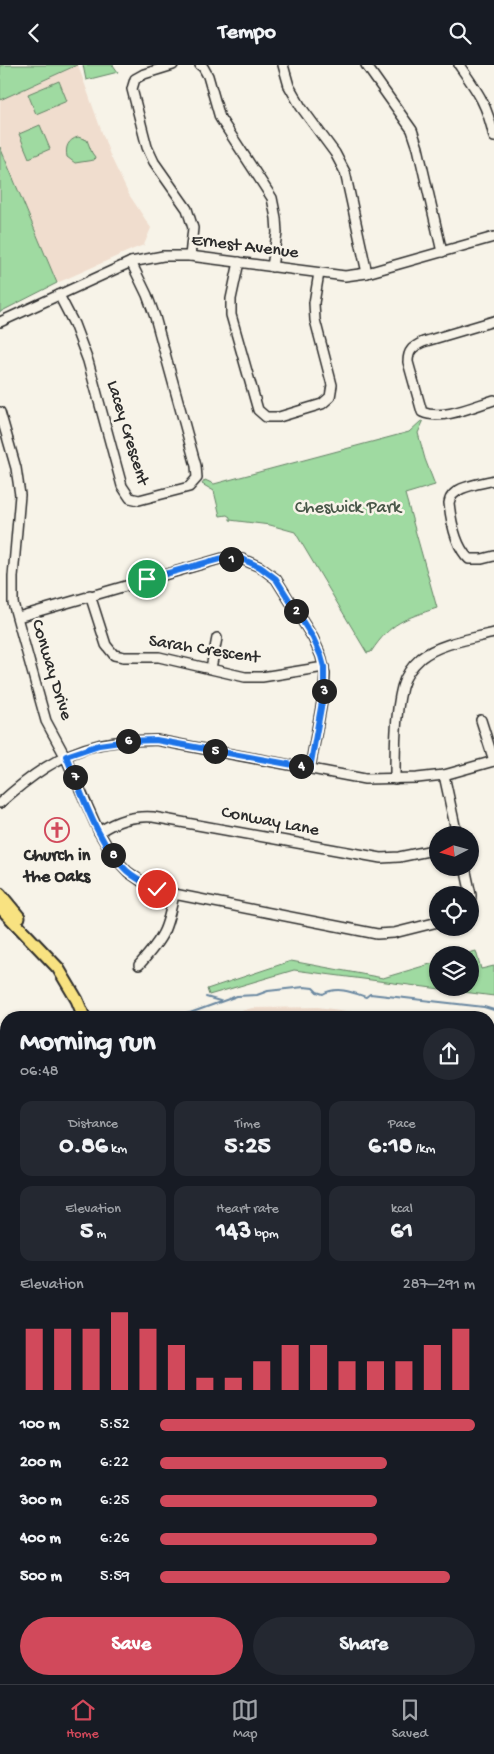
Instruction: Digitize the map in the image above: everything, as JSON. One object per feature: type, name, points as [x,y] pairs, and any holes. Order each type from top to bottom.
[{"type":"main road","points":[[0,894],[33,933],[71,988],[81,1011]]},
{"type":"main road","points":[[0,907],[48,957]]},
{"type":"street","points":[[173,65],[144,74],[135,79],[132,89],[147,147],[154,162],[187,209],[193,228],[190,256]]},
{"type":"street","points":[[200,65],[208,76],[220,118],[272,198],[277,233],[272,267]]},
{"type":"street","points":[[283,65],[289,86],[301,107],[336,153],[345,172],[367,273]]},
{"type":"street","points":[[366,65],[412,130],[418,148],[442,252]]},
{"type":"street","points":[[459,65],[481,96],[489,114],[494,137]]},
{"type":"street","name":"Ernest Avenue","points":[[0,322],[131,262],[163,256],[190,256],[345,276],[367,273],[494,237]]},
{"type":"street","name":"Lacey Crescent","points":[[59,295],[74,324],[88,361],[122,486],[130,498],[139,500],[189,487],[197,478],[196,467],[155,317],[131,262]]},
{"type":"street","points":[[239,262],[231,299],[231,315],[258,410],[266,417],[279,417],[322,404],[330,397],[332,385],[314,320],[314,303],[319,273]]},
{"type":"street","points":[[494,321],[423,342],[413,347],[408,354],[408,362],[422,412],[431,416],[441,415],[494,401]]},
{"type":"street","name":"Conway Drive","points":[[0,412],[16,468],[20,495],[12,603],[18,617],[46,721],[66,756],[99,833],[113,856],[128,872],[157,889],[174,894],[377,934],[394,933],[429,924]]},
{"type":"street","points":[[494,480],[455,491],[450,497],[449,503],[463,554],[469,559],[482,559],[494,556]]},
{"type":"street","points":[[18,617],[223,558],[242,559],[260,567],[276,579],[313,638],[324,667],[324,691],[310,768]]},
{"type":"street","name":"Sarah Crescent","points":[[90,595],[106,645],[114,655],[124,657],[159,657],[245,677],[262,677],[324,667]]},
{"type":"street","points":[[395,779],[396,732],[402,686],[408,672],[422,657],[443,647],[494,633]]},
{"type":"street","points":[[211,668],[217,638]]},
{"type":"street","points":[[0,803],[25,781],[48,765],[66,756],[99,745],[127,741],[156,740],[365,779],[395,779],[444,775],[494,761],[481,720]]},
{"type":"street","points":[[444,775],[455,826]]},
{"type":"street","name":"Conway Lane","points":[[99,833],[122,820],[137,816],[153,817],[381,858],[400,857],[429,851]]},
{"type":"street","points":[[139,965],[164,935],[169,921],[174,894]]},
{"type":"shaded area","points":[[78,65],[110,155],[128,193],[151,228],[144,245],[57,283],[0,147],[0,100]]},
{"type":"shaded area","points":[[318,1007],[346,1011],[241,1011],[252,1008]]},
{"type":"green space","points":[[0,65],[77,65],[0,100]]},
{"type":"green space","points":[[83,65],[113,65],[118,72],[86,80]]},
{"type":"green space","points":[[59,81],[67,101],[36,114],[28,94]]},
{"type":"green space","points":[[40,125],[50,149],[29,158],[19,134]]},
{"type":"green space","points":[[78,137],[87,140],[95,157],[94,160],[75,163],[67,157],[66,150],[68,144]]},
{"type":"green space","points":[[0,147],[57,283],[0,312]]},
{"type":"green space","name":"Cheswick Park","points":[[421,421],[423,422],[418,433],[435,485],[405,494],[437,608],[399,623],[385,634],[371,652],[367,653],[295,532],[270,525],[230,520],[230,517],[227,515],[220,516],[214,491],[202,484],[205,480],[214,484],[409,432]]},
{"type":"green space","points":[[291,961],[383,978],[429,964],[429,988],[294,970],[209,995],[207,989]]},
{"type":"green space","points":[[479,962],[481,969],[494,966],[494,996],[479,994]]},
{"type":"waterway","points":[[196,1011],[237,996],[257,995],[268,991],[304,987],[313,988],[323,994],[339,990],[366,997],[370,994],[484,1007],[494,1010]]},
{"type":"waterway","points":[[206,997],[220,1001]]},
{"type":"place","name":"Church in the Oaks","points":[[57,830]]},
{"type":"route","points":[[147,579],[223,558],[242,559],[260,567],[276,579],[313,638],[321,656],[325,674],[324,691],[310,768],[156,740],[127,741],[99,745],[66,756],[99,833],[113,856],[128,872],[157,889]]}]
